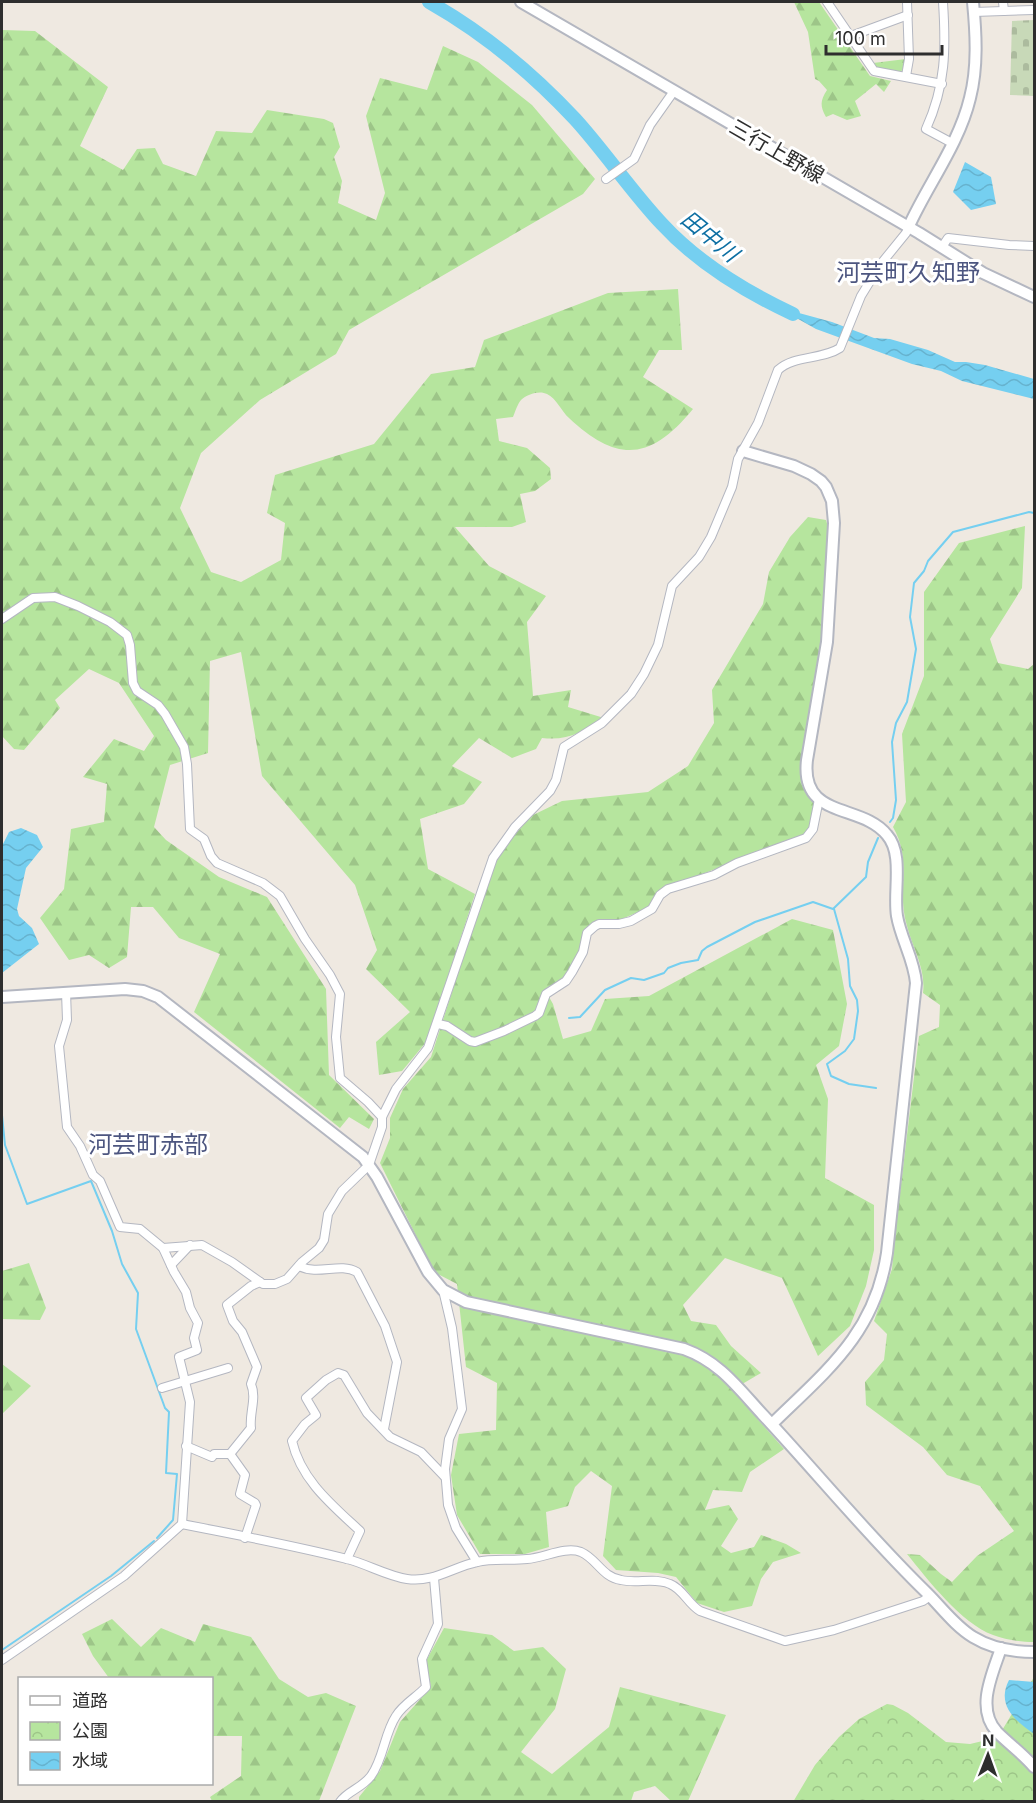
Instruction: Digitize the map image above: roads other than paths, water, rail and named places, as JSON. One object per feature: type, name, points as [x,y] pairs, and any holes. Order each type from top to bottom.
[{"type":"street","name":"三行上野線","points":[[521,2],[909,226],[983,273],[1035,297]]},
{"type":"street","points":[[827,2],[874,71],[942,84]]},
{"type":"street","points":[[906,76],[909,59],[907,2]]},
{"type":"street","points":[[943,2],[945,46],[942,84],[926,129],[952,143]]},
{"type":"street","points":[[1003,2],[1004,11]]},
{"type":"street","points":[[163,1248],[202,1245],[260,1282],[268,1284],[280,1283],[287,1279],[319,1248],[324,1240],[328,1214],[342,1191],[369,1165],[382,1127],[382,1117],[396,1089],[428,1048],[493,858],[515,827],[550,791],[556,780],[564,747],[602,723],[631,694],[644,674],[658,645],[672,586],[699,556],[711,537],[732,487],[736,465],[758,423],[778,370],[785,364],[836,351],[841,346],[853,315],[880,265],[906,233],[966,112],[973,83],[974,7],[1004,11],[1035,9]]},
{"type":"street","points":[[851,36],[908,15]]},
{"type":"street","points":[[606,179],[634,159],[651,125],[674,91]]},
{"type":"street","points":[[942,247],[948,238],[1035,246]]},
{"type":"street","points":[[743,451],[794,466],[811,474],[826,487],[832,501],[834,523],[827,642],[806,765],[809,784],[819,799],[838,811],[877,826],[891,840],[896,853],[897,917],[915,970],[916,999],[887,1253],[882,1279],[864,1323],[851,1344],[772,1424]]},
{"type":"street","points":[[2,619],[33,598],[55,597],[110,622],[127,635],[133,683],[137,690],[158,705],[184,747],[190,829],[204,839],[211,856],[217,863],[263,883],[280,896],[286,904],[340,994],[336,1030],[340,1078],[382,1117]]},
{"type":"street","points":[[438,1024],[447,1026],[475,1042],[536,1016],[546,994],[566,981],[572,972],[583,952],[587,933],[595,926],[631,921],[652,909],[660,895],[668,889],[714,875],[737,863],[806,838],[813,829],[819,799]]},
{"type":"street","points":[[2,998],[133,989],[158,997],[354,1150],[369,1165],[423,1265],[443,1290],[466,1302],[637,1338],[694,1352],[713,1362],[772,1424],[896,1564],[964,1631],[982,1642],[1001,1648],[1035,1652]]},
{"type":"street","points":[[2,1660],[124,1576],[182,1524],[190,1402],[179,1357],[197,1350],[194,1338],[198,1323],[190,1308],[186,1292],[163,1248],[140,1229],[120,1227],[100,1181],[93,1175],[80,1146],[67,1127],[59,1046],[67,1020],[66,992]]},
{"type":"street","points":[[171,1264],[190,1245]]},
{"type":"street","points":[[298,1266],[314,1272],[354,1270],[376,1308],[385,1326],[397,1362],[384,1429]]},
{"type":"street","points":[[230,1454],[251,1428],[253,1389],[251,1384],[257,1367],[227,1305],[260,1282]]},
{"type":"street","points":[[443,1290],[452,1328],[462,1409],[449,1439],[445,1477],[449,1513],[477,1562]]},
{"type":"street","points":[[162,1388],[186,1383],[228,1368]]},
{"type":"street","points":[[347,1559],[360,1531],[329,1502],[303,1471],[292,1441],[305,1424],[316,1415],[306,1398],[326,1380],[338,1373],[347,1377],[367,1413],[397,1442],[421,1452],[445,1477]]},
{"type":"street","points":[[186,1446],[212,1456],[230,1454]]},
{"type":"street","points":[[230,1454],[245,1475],[240,1494],[256,1505],[245,1538]]},
{"type":"street","points":[[182,1524],[347,1559],[408,1580],[434,1578],[477,1562],[527,1559],[568,1550],[578,1551],[614,1579],[657,1580],[670,1584],[700,1611],[784,1641],[834,1630],[923,1601],[930,1596]]},
{"type":"street","points":[[340,1802],[344,1796],[359,1788],[370,1778],[381,1757],[395,1717],[426,1687],[422,1659],[438,1624],[434,1578]]},
{"type":"street","points":[[1001,1648],[988,1690],[987,1711],[996,1731],[1035,1767]]},
{"type":"water","points":[[965,162],[991,177],[996,204],[971,210],[953,192]]},
{"type":"water","points":[[777,307],[832,322],[874,338],[890,339],[928,350],[955,362],[985,365],[1034,379],[1034,399],[962,381],[941,371],[912,364],[816,329]]},
{"type":"water","points":[[21,828],[37,835],[43,847],[26,868],[17,909],[19,916],[32,928],[39,944],[2,973],[2,846],[9,832]]},
{"type":"water","points":[[1009,1680],[1034,1682],[1034,1734],[1014,1718],[1006,1705],[1005,1697]]},
{"type":"waterway","name":"田中川","points":[[429,2],[487,40],[559,102],[651,211],[691,251],[740,286],[793,314]]},
{"type":"waterway","points":[[890,822],[893,818],[896,800],[892,742],[896,723],[907,702],[916,649],[910,617],[914,583],[924,571],[928,561],[953,532],[1029,512],[1034,513]]},
{"type":"waterway","points":[[569,1018],[580,1017],[605,990],[631,978],[644,980],[664,973],[668,968],[681,963],[698,960],[702,951],[707,947],[755,922],[813,902],[833,909],[866,877],[868,862],[878,838]]},
{"type":"waterway","points":[[834,909],[848,959],[850,986],[857,1000],[858,1011],[854,1039],[845,1051],[827,1064],[831,1076],[849,1084],[876,1088]]},
{"type":"waterway","points":[[2,1070],[2,1087]]},
{"type":"waterway","points":[[2,1115],[5,1145],[27,1204],[91,1181],[112,1231],[122,1264],[138,1293],[136,1329],[165,1408],[169,1412],[166,1473],[177,1474],[173,1520],[157,1538]]},
{"type":"waterway","points":[[2,1650],[111,1576],[154,1541]]},
{"type":"district","name":"河芸町久知野","points":[[908,272]]},
{"type":"district","name":"河芸町赤部","points":[[148,1144]]}]
